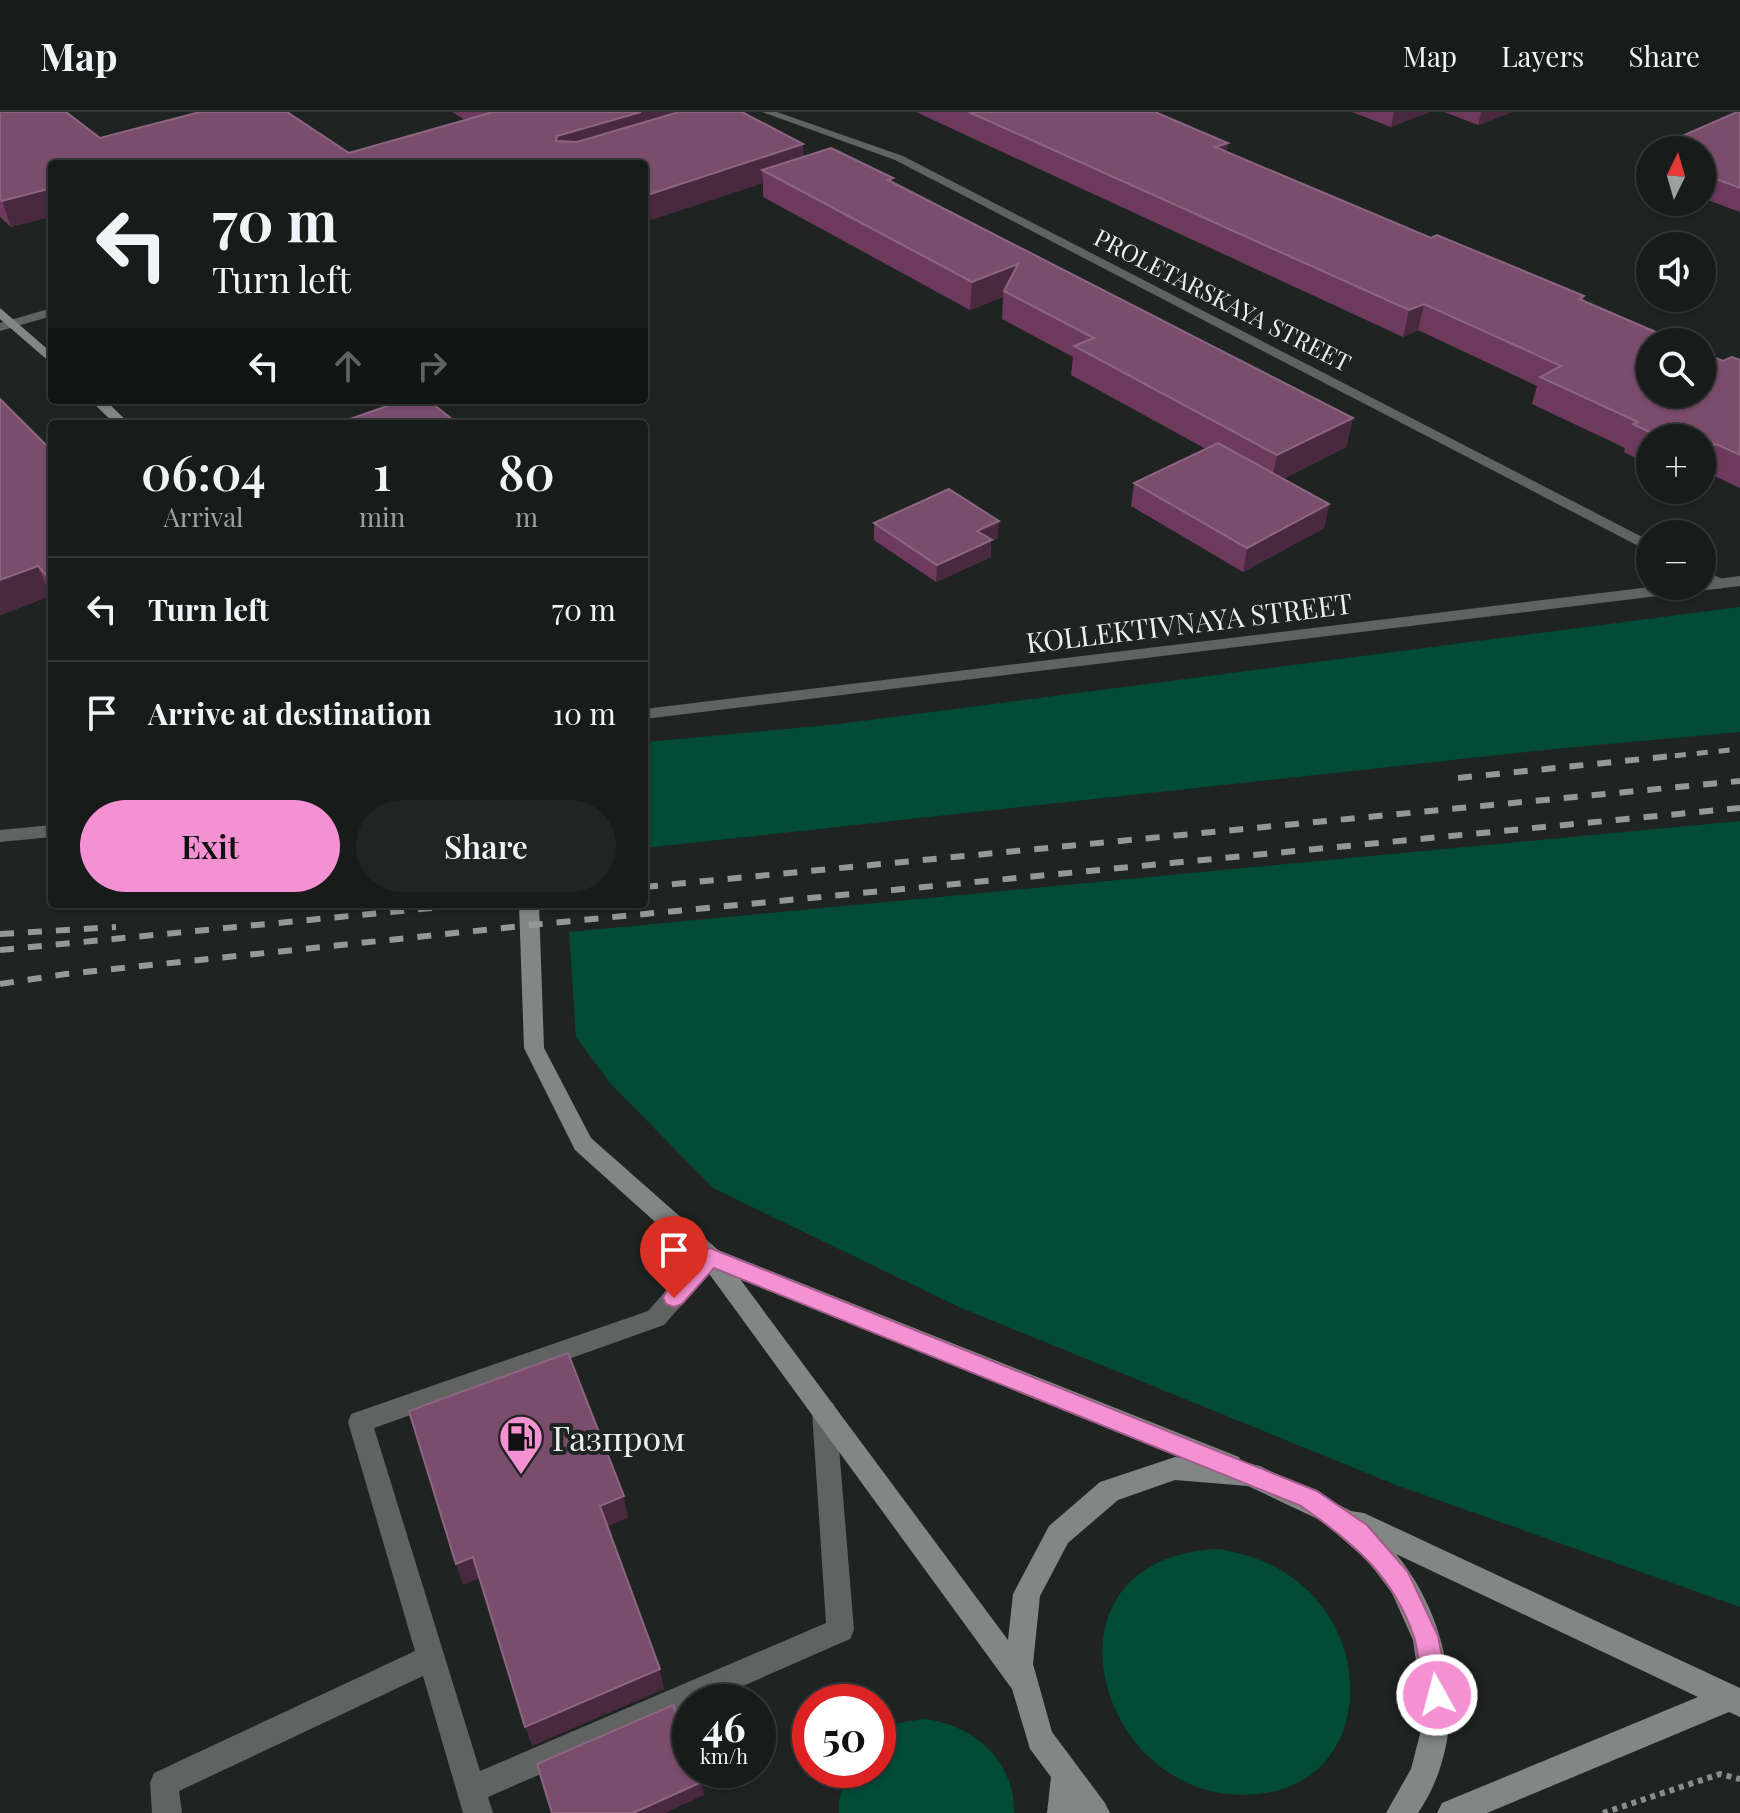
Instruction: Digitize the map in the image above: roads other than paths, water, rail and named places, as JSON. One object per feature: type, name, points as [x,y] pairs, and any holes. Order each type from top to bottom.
[{"type":"main road","points":[[0,312],[6,325],[48,357]]},
{"type":"main road","points":[[101,404],[119,420]]},
{"type":"main road","points":[[529,908],[534,1048],[583,1144],[710,1257],[1021,1681]]},
{"type":"main road","points":[[710,1257],[1272,1482],[1735,1701]]},
{"type":"main road","points":[[1095,1813],[1064,1780],[1041,1742],[1021,1681],[1018,1642],[1028,1586],[1054,1537],[1093,1500],[1142,1478],[1178,1471],[1215,1470],[1272,1482]]},
{"type":"main road","points":[[1326,1509],[1359,1533],[1387,1563],[1410,1598],[1432,1656],[1437,1695],[1435,1735],[1424,1774],[1401,1813]]},
{"type":"main road","points":[[1452,1813],[1735,1701]]},
{"type":"main road","points":[[1062,1813],[1064,1780]]},
{"type":"street","name":"PROLETARSKAYA STREET","points":[[767,112],[899,158],[1636,540]]},
{"type":"street","points":[[6,325],[48,313]]},
{"type":"street","name":"KOLLEKTIVNAYA STREET","points":[[648,714],[1740,581]]},
{"type":"street","points":[[1716,582],[1720,584]]},
{"type":"street","points":[[0,836],[48,831]]},
{"type":"street","points":[[710,1257],[656,1318],[360,1422],[474,1802],[840,1630],[824,1411]]},
{"type":"street","points":[[167,1813],[164,1783],[430,1658]]},
{"type":"railway","points":[[1653,758],[1740,749]]},
{"type":"railway","points":[[1458,778],[1672,756]]},
{"type":"railway","points":[[648,887],[1740,781]]},
{"type":"railway","points":[[0,984],[66,974],[531,925],[1740,808]]},
{"type":"railway","points":[[0,950],[432,908]]},
{"type":"railway","points":[[0,934],[116,927]]},
{"type":"place","name":"Газпром","points":[[521,1476]]}]
